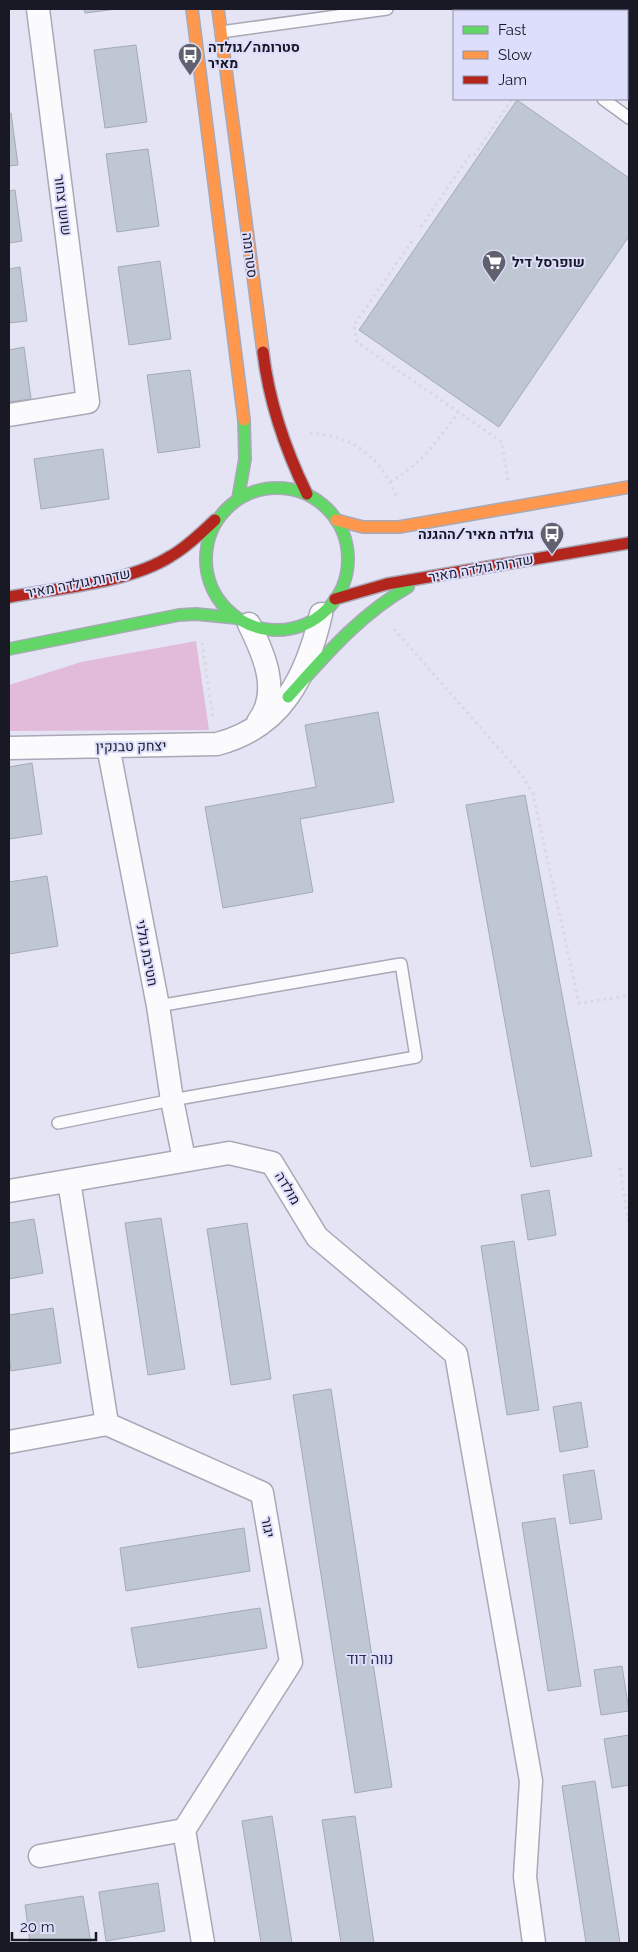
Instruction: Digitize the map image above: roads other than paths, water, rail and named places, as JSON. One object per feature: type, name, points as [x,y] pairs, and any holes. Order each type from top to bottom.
[{"type":"main road","name":"סטרומה","points":[[192,9],[244,419],[246,458],[238,499]]},
{"type":"main road","name":"סטרומה","points":[[218,9],[267,384],[286,450],[307,494]]},
{"type":"main road","points":[[9,649],[196,614],[243,621],[268,629],[287,629],[305,624],[328,607],[345,577],[347,566],[345,542],[336,520],[323,505],[307,494],[298,490],[277,487],[257,490],[238,499],[220,515],[209,536],[206,559],[207,570],[214,592],[225,608],[243,621]]},
{"type":"main road","points":[[336,520],[363,526],[399,526],[629,487]]},
{"type":"main road","name":"שדרות גולדה מאיר","points":[[9,597],[134,572],[150,566],[180,550],[220,515]]},
{"type":"main road","name":"שדרות גולדה מאיר","points":[[328,607],[369,588],[440,574],[629,543]]},
{"type":"main road","points":[[288,696],[344,635],[375,607],[396,594],[440,574]]},
{"type":"street","name":"שושן צחור","points":[[9,415],[88,402],[38,9]]},
{"type":"street","name":"יצחק טבנקין","points":[[9,748],[217,744],[235,739],[251,730],[274,712],[288,696],[306,666],[328,607]]},
{"type":"street","name":"יצחק טבנקין","points":[[243,621],[264,656],[270,684],[269,701],[266,710],[251,730]]},
{"type":"street","name":"חטיבת גולני","points":[[108,746],[158,1006],[172,1100],[184,1159]]},
{"type":"street","name":"מולדה","points":[[9,1191],[229,1152],[272,1163],[317,1237],[456,1354],[531,1781],[525,1877],[534,1943]]},
{"type":"street","points":[[9,1442],[107,1424],[69,1181]]},
{"type":"street","name":"יגור","points":[[107,1424],[262,1493],[291,1662],[184,1830]]},
{"type":"street","points":[[40,1856],[184,1830],[203,1943]]},
{"type":"lane","points":[[221,32],[387,9]]},
{"type":"lane","points":[[604,100],[629,118]]},
{"type":"lane","points":[[58,1123],[172,1100],[416,1057],[401,964],[158,1006]]},
{"type":"place","name":"סטרומה/גולדה מאיר","points":[[190,76]]},
{"type":"place","name":"שופרסל דיל","points":[[494,283]]},
{"type":"place","name":"גולדה מאיר/ההגנה","points":[[552,555]]},
{"type":"district","name":"נווה דוד","points":[[370,1659]]}]
